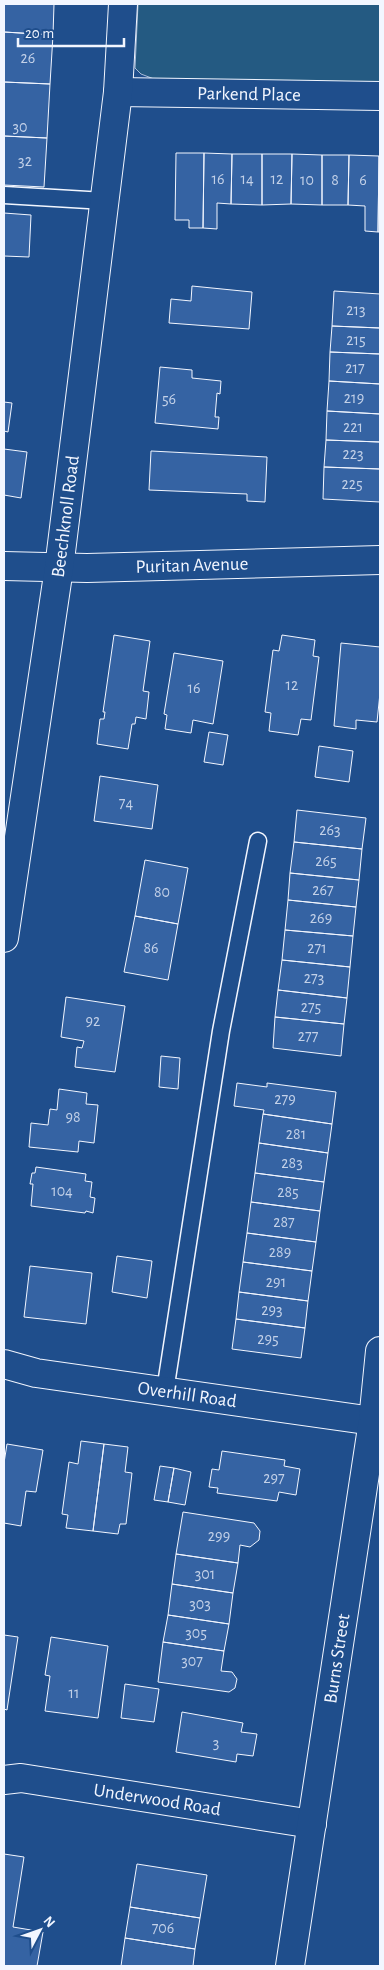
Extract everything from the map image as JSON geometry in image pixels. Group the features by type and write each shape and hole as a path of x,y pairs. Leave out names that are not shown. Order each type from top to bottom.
{"street":[{"name":"Beechknoll Road","path":"4,938 59,568 118,92 123,4"},
{"name":"Parkend Place","path":"118,92 380,96"},
{"name":"Puritan Avenue","path":"4,566 59,568 380,560"},
{"name":"Burns Street","path":"290,1966 372,1421 380,1351"},
{"name":"Overhill Road","path":"4,1364 36,1373 372,1421"},
{"name":"Underwood Road","path":"4,1780 21,1778 312,1824"}],"lane":[{"path":"4,194 105,201"},
{"path":"165,1391 222,1031 258,841"}],"shaded area":[{"path":"138,4 380,4 380,92 154,79 141,74 135,68"}],"building":[{"path":"4,4 54,4 53,35 4,32"},
{"path":"4,32 53,35 50,84 4,82"},
{"path":"4,82 50,84 47,138 4,136"},
{"path":"4,136 47,138 44,187 4,185"},
{"path":"176,153 204,153 203,228 189,228 189,220 175,220"},
{"path":"204,153 232,154 231,204 217,203 217,229 203,228"},
{"path":"232,154 262,154 262,205 231,204"},
{"path":"262,154 292,154 291,204 262,205"},
{"path":"292,154 322,155 322,205 291,204"},
{"path":"322,155 349,155 348,205 322,205"},
{"path":"349,155 379,156 378,232 365,231 365,206 348,205"},
{"path":"379,156 380,232 378,232"},
{"path":"4,213 31,215 29,257 4,256"},
{"path":"192,286 252,292 249,329 169,323 171,299 191,301"},
{"path":"334,291 380,294 380,328 332,326"},
{"path":"332,326 380,328 380,354 330,352"},
{"path":"330,352 380,354 380,384 329,381"},
{"path":"160,367 192,370 192,378 221,381 220,394 217,393 215,417 219,417 218,429 155,423"},
{"path":"329,381 380,384 380,414 327,411"},
{"path":"4,402 12,403 8,432 4,431"},
{"path":"327,411 380,414 380,442 326,440"},
{"path":"326,440 380,442 380,469 324,467"},
{"path":"4,449 27,452 21,498 4,495"},
{"path":"151,451 267,457 265,502 247,501 247,494 149,490"},
{"path":"324,467 380,469 380,502 323,499"},
{"path":"114,635 150,641 143,691 149,692 146,719 136,717 135,724 132,724 128,749 97,744 100,719 104,719 105,712 103,712"},
{"path":"282,635 315,640 313,656 319,657 311,720 301,719 298,735 269,731 271,713 265,712 273,650 279,651"},
{"path":"341,643 380,647 380,693 377,722 356,720 356,729 334,726"},
{"path":"174,653 223,661 213,724 193,720 191,733 165,729 167,715 164,714"},
{"path":"209,732 228,735 223,765 204,762"},
{"path":"319,746 353,751 349,782 315,777"},
{"path":"100,776 158,785 152,829 94,821"},
{"path":"297,810 366,818 362,849 294,842"},
{"path":"294,842 362,849 359,880 290,873"},
{"path":"145,860 188,868 178,924 135,916"},
{"path":"290,873 359,880 356,907 288,900"},
{"path":"288,900 356,907 353,936 285,930"},
{"path":"135,916 178,924 168,980 124,972"},
{"path":"285,930 353,936 350,967 282,960"},
{"path":"282,960 350,967 347,998 278,990"},
{"path":"278,990 347,998 344,1024 275,1017"},
{"path":"66,997 125,1006 115,1072 75,1067 77,1047 82,1048 84,1041 61,1037"},
{"path":"275,1017 344,1024 341,1056 273,1048"},
{"path":"161,1056 180,1058 178,1089 159,1087"},
{"path":"237,1083 267,1087 267,1083 336,1092 332,1124 263,1114 264,1110 234,1106"},
{"path":"59,1089 87,1093 86,1104 98,1105 94,1143 79,1141 78,1152 29,1147 31,1123 48,1125 50,1109 57,1110"},
{"path":"263,1114 332,1124 328,1153 259,1143"},
{"path":"259,1143 328,1153 324,1182 255,1173"},
{"path":"36,1167 86,1174 85,1181 92,1182 90,1197 95,1198 93,1213 31,1206 33,1184 30,1184 32,1173 35,1173"},
{"path":"255,1173 324,1182 320,1211 251,1202"},
{"path":"251,1202 320,1211 316,1242 247,1233"},
{"path":"247,1233 316,1242 312,1271 243,1262"},
{"path":"117,1256 152,1261 147,1298 112,1292"},
{"path":"243,1262 312,1271 308,1301 239,1292"},
{"path":"30,1266 92,1273 86,1324 24,1317"},
{"path":"239,1292 308,1301 305,1328 236,1319"},
{"path":"236,1319 305,1328 301,1358 232,1349"},
{"path":"81,1441 104,1444 93,1531 66,1528 68,1515 62,1514 69,1462 78,1464"},
{"path":"7,1444 43,1450 36,1492 26,1491 21,1526 4,1523 4,1463"},
{"path":"104,1444 128,1447 125,1472 132,1473 126,1524 120,1524 118,1534 93,1531"},
{"path":"222,1451 285,1460 284,1466 300,1469 296,1495 279,1492 277,1501 217,1493 218,1488 209,1487 212,1469 219,1470"},
{"path":"160,1466 174,1468 168,1502 154,1500"},
{"path":"174,1468 191,1472 185,1505 168,1502"},
{"path":"183,1512 254,1523 260,1531 259,1540 250,1547 240,1545 238,1563 176,1554"},
{"path":"176,1554 238,1563 233,1593 172,1584"},
{"path":"172,1584 233,1593 229,1624 168,1615"},
{"path":"168,1615 229,1624 224,1651 163,1642"},
{"path":"4,1635 18,1637 7,1710 4,1709"},
{"path":"51,1637 108,1646 98,1718 45,1711 50,1676 45,1675"},
{"path":"163,1642 224,1651 221,1671 232,1672 237,1679 235,1688 229,1692 158,1682"},
{"path":"125,1684 159,1689 154,1722 121,1718"},
{"path":"182,1712 243,1723 241,1732 257,1734 253,1756 237,1754 236,1762 176,1752"},
{"path":"4,1854 24,1857 13,1927 43,1932 37,1966 4,1966"},
{"path":"137,1864 207,1875 200,1918 130,1907"},
{"path":"130,1907 200,1918 195,1949 125,1938"},
{"path":"125,1938 195,1949 193,1966 121,1966"}]}
